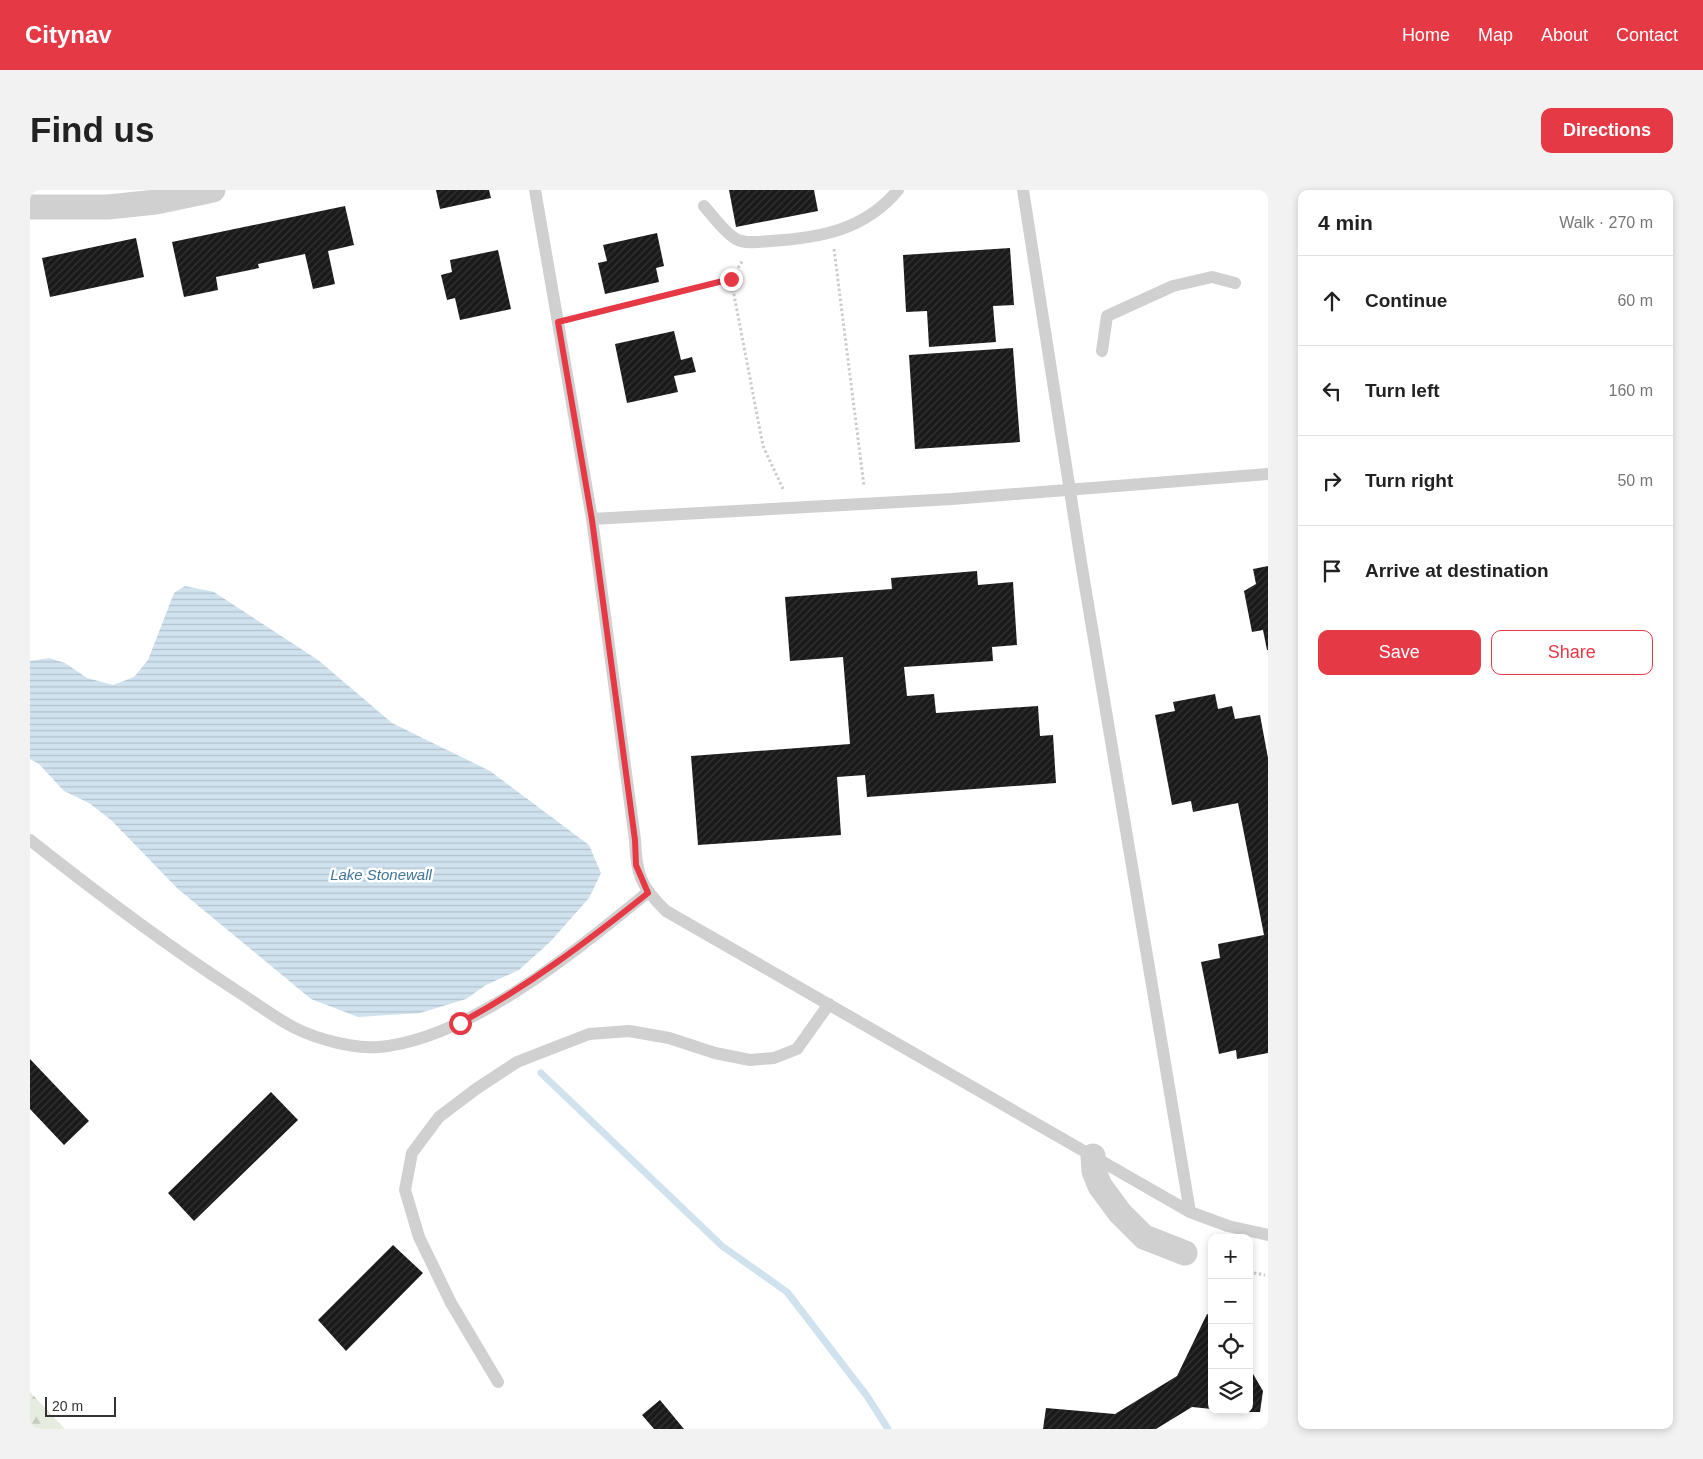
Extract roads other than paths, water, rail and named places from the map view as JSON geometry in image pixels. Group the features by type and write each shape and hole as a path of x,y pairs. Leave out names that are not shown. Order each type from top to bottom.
{"street":[{"path":"30,206 108,207 156,202 213,190"},
{"path":"1093,1156 1094,1171 1100,1186 1120,1213 1144,1236 1185,1253"}],"lane":[{"path":"535,190 592,520 635,840 636,865 648,893 666,911 1190,1212 1228,1226 1268,1235"},
{"path":"704,206 737,239 753,242 804,239 832,233 874,215 898,190"},
{"path":"1023,190 1069,489 1190,1212"},
{"path":"1102,350 1107,316 1173,286 1212,276 1235,283"},
{"path":"592,520 867,504 1268,474"},
{"path":"30,840 192,962 295,1028 330,1042 377,1047 411,1042 460,1023 495,1004 586,942 648,893"},
{"path":"498,1382 451,1303 419,1237 405,1190 412,1153 439,1117 476,1089 517,1062 590,1034 629,1031 669,1038 715,1053 750,1060 774,1058 797,1049 829,1004"}],"water":[{"name":"Lake Stonewall","path":"185,586 214,592 318,660 392,723 490,771 589,845 601,873 589,898 550,942 519,970 486,985 466,999 420,1013 358,1017 311,999 178,889 111,820 89,803 64,791 39,764 30,759 30,661 49,658 65,663 87,678 113,685 134,677 148,660 174,593"}],"waterway":[{"path":"541,1073 722,1246 787,1292 867,1396 888,1429"}]}
